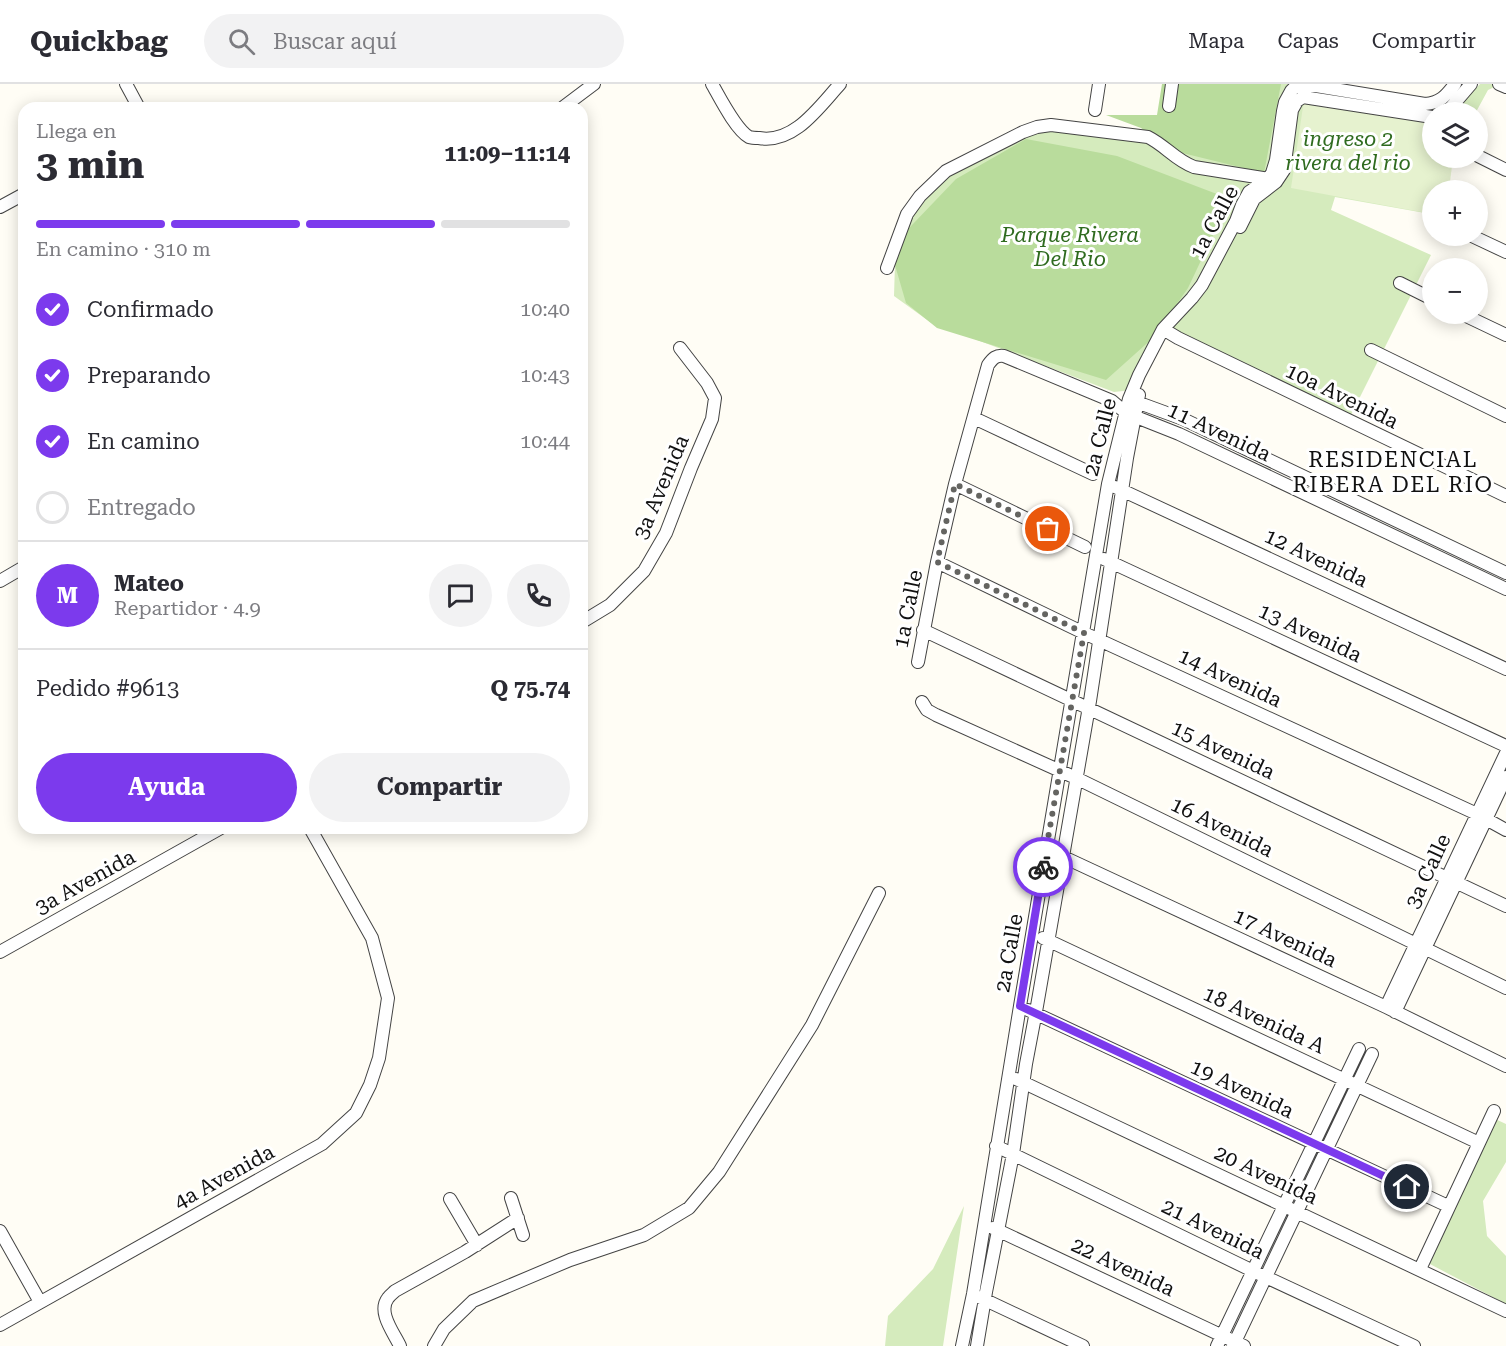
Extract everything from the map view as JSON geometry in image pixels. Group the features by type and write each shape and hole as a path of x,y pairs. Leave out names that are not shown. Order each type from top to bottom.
{"street":[{"path":"126,84 136,102"},
{"path":"570,102 594,84"},
{"path":"712,84 734,123 750,137 765,139 784,136 801,126 840,84"},
{"path":"1095,110 1098,84"},
{"path":"1169,106 1173,84"},
{"path":"1422,115 1299,92 1303,86 1316,86 1431,104 1442,100 1455,84"},
{"path":"1456,102 1471,84"},
{"path":"1499,84 1506,87"},
{"name":"1a Calle","path":"1135,395 1166,331 1191,311 1209,287 1254,199 1272,180 1285,102 1291,91 1299,92"},
{"path":"887,268 907,214 932,183 961,162 1037,127 1051,125 1148,137 1159,142 1183,163 1194,167 1272,180"},
{"path":"1488,161 1506,170"},
{"path":"0,207 18,197"},
{"path":"1488,244 1506,252"},
{"path":"1400,283 1422,294"},
{"path":"1483,324 1506,335"},
{"name":"10a Avenida","path":"1166,331 1506,496"},
{"name":"3a Avenida","path":"588,618 610,605 644,571 666,533 711,419 715,398 707,383 680,348"},
{"path":"1371,350 1506,416"},
{"name":"11 Avenida","path":"996,357 1004,356 1112,401 1130,414 1179,434 1506,589"},
{"name":"1a Calle","path":"918,662 955,484 988,365 996,357"},
{"name":"11 Avenida","path":"1112,401 1135,395 1506,573"},
{"name":"2a Calle","path":"962,1346 973,1294 1108,484 1135,395"},
{"name":"2a Calle","path":"977,1346 1089,708 1123,489 1130,414"},
{"path":"974,418 1093,474"},
{"path":"955,484 1085,547"},
{"name":"12 Avenida","path":"1108,484 1506,669"},
{"name":"13 Avenida","path":"1097,556 1506,746"},
{"name":"14 Avenida","path":"937,562 1506,830"},
{"path":"0,581 18,570"},
{"name":"15 Avenida","path":"923,630 1506,906"},
{"name":"16 Avenida","path":"922,702 927,710 936,715 1076,778 1506,988"},
{"name":"3a Calle","path":"1390,1009 1481,817 1506,753"},
{"name":"3a Calle","path":"1481,817 1506,777"},
{"name":"3a Avenida","path":"0,952 210,834"},
{"name":"4a Avenida","path":"0,1325 322,1144 356,1113 370,1085 379,1058 388,998 372,938 313,834"},
{"name":"17 Avenida","path":"1046,849 1390,1009 1506,1066"},
{"path":"434,1346 444,1329 473,1301 570,1260 644,1235 689,1208 719,1172 812,1025 879,893"},
{"name":"18 Avenida A","path":"1032,933 1479,1143"},
{"name":"19 Avenida","path":"1020,1006 1448,1206"},
{"path":"1220,1341 1359,1049"},
{"path":"1238,1344 1266,1276 1372,1054"},
{"name":"20 Avenida","path":"1009,1076 1506,1311"},
{"path":"1420,1269 1494,1111"},
{"name":"21 Avenida","path":"996,1146 1253,1271 1414,1346"},
{"path":"511,1198 523,1235"},
{"path":"450,1199 477,1245"},
{"path":"400,1346 386,1318 384,1306 388,1298 395,1291 477,1245 518,1218"},
{"name":"22 Avenida","path":"984,1224 1220,1341 1238,1344"},
{"path":"0,1231 40,1302"},
{"path":"973,1294 1083,1346"}],"green space":[{"path":"1162,84 1281,84 1264,173 1166,149 1141,128 1106,115 1157,115"},
{"name":"Parque Rivera Del Rio","path":"1182,84 1301,84 1422,107 1422,168 1432,168 1432,180 1422,180 1422,212 1335,197 1331,210 1431,255 1430,258 1422,258 1422,273 1348,421 1163,325 1132,390 1114,392 930,322 894,296 895,264 920,196 961,162 1012,138 1059,126 1132,135 1166,149"},
{"path":"1480,84 1501,84 1488,90 1481,102 1463,102"},
{"name":"ingreso 2 rivera del rio","path":"1305,93 1422,115 1422,168 1452,168 1450,180 1422,180 1422,212 1291,188"},
{"path":"1026,139 1117,156 1230,199 1188,288 1154,337 1106,380 937,328 906,303 890,248 956,179"},
{"path":"1493,1118 1506,1124 1506,1162 1483,1201 1487,1236 1506,1256 1506,1304 1428,1263"},
{"path":"964,1206 943,1346 885,1346 888,1316 933,1269"}],"way so far":[{"path":"1043,867 1084,633 937,562 955,484 1048,529"}],"district":[{"name":"RESIDENCIAL RIBERA DEL RIO","path":"1393,472"}],"route":[{"path":"1043,867 1020,1006 1407,1187"}]}
